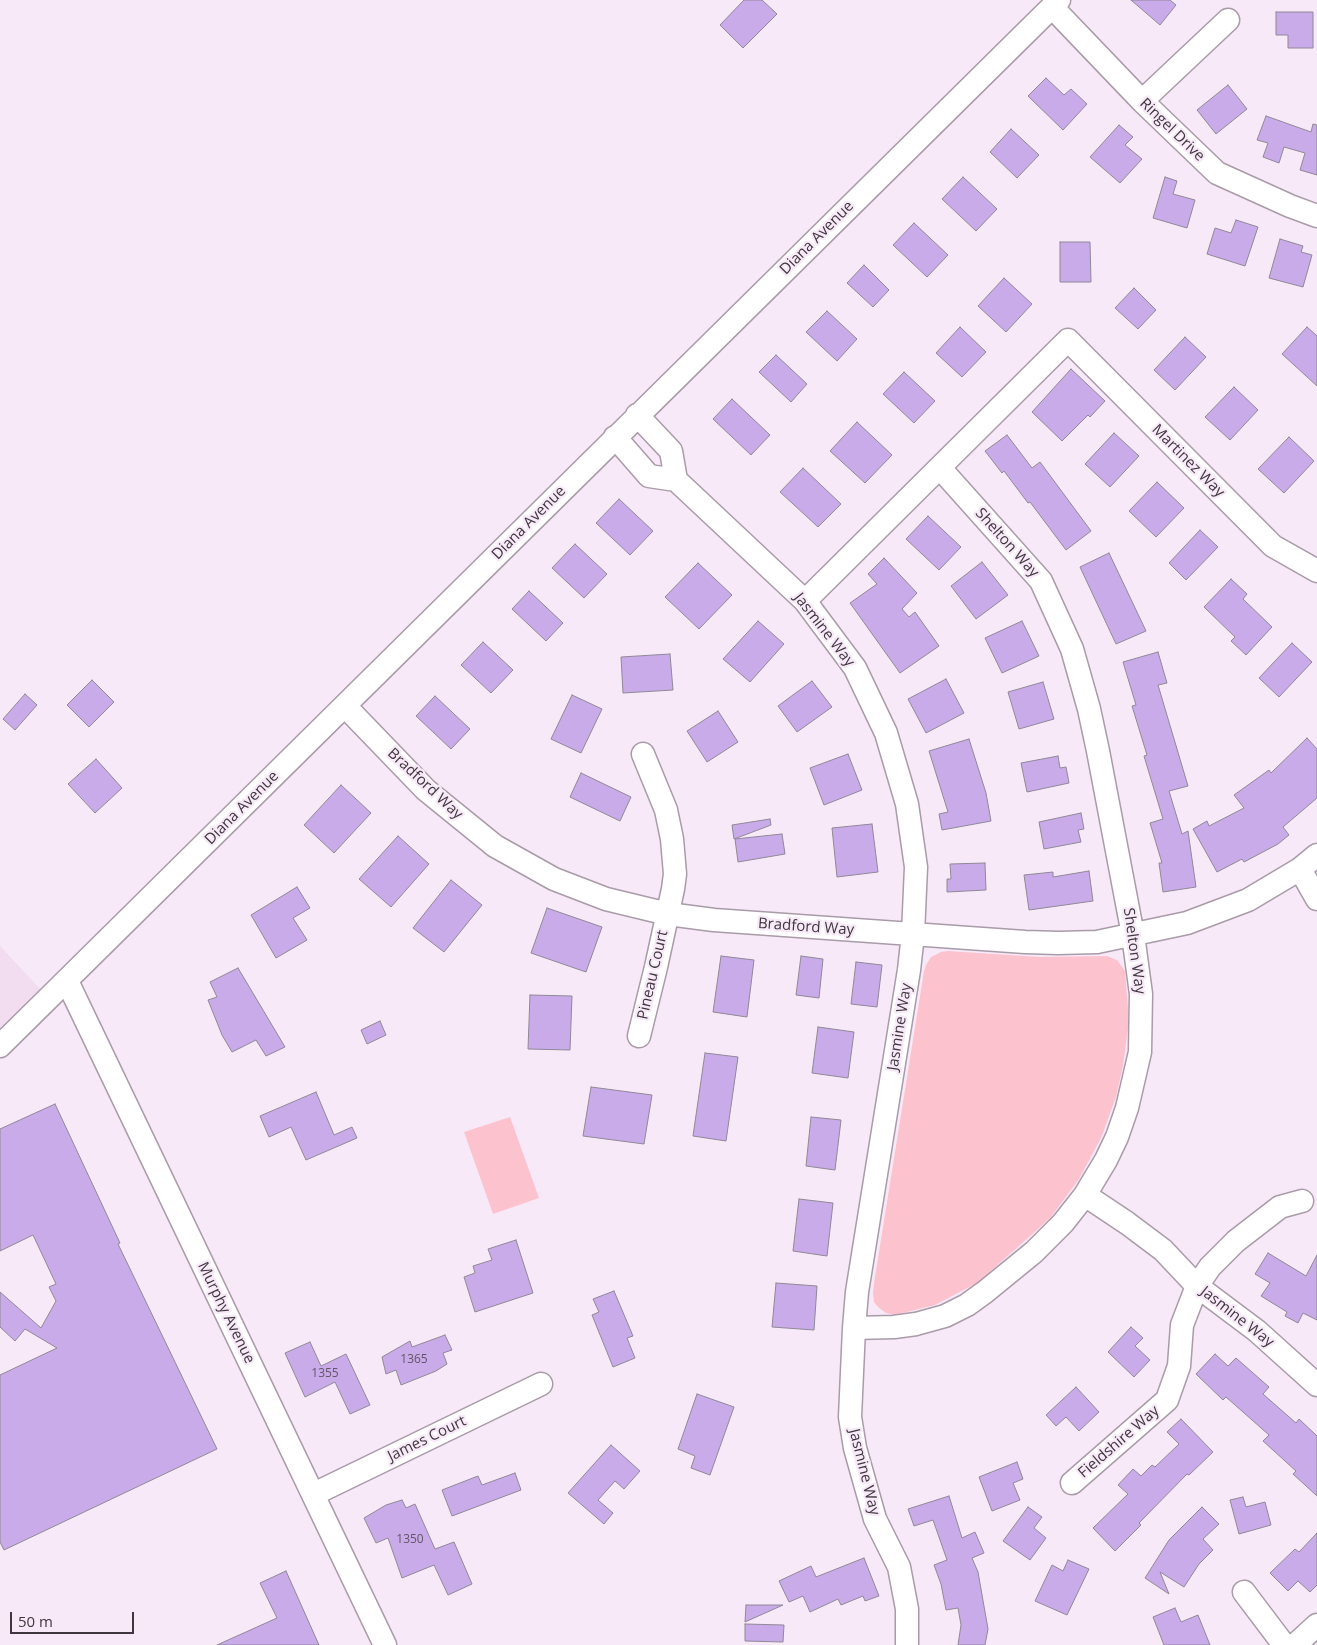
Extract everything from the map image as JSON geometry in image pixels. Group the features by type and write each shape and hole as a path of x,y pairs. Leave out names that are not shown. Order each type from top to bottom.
{"street":[{"name":"Ringel Drive","path":"1055,4 1142,101 1217,173 1317,216"},
{"name":"Diana Avenue","path":"0,1046 1055,4"},
{"path":"1142,101 1228,20"},
{"name":"Martinez Way","path":"940,468 1068,340 1273,546 1317,571"},
{"path":"615,437 649,476 676,480 672,451 637,415"},
{"path":"805,601 940,468"},
{"name":"Shelton Way","path":"854,1328 885,1328 916,1324 945,1316 966,1305 1034,1252 1063,1224 1085,1195 1117,1137 1128,1108 1140,1052 1141,994 1132,935 1089,709 1072,649 1041,581 940,468"},
{"name":"Jasmine Way","path":"676,480 805,601 855,668 886,733 907,804 916,867 913,934 908,980 857,1292 850,1417 855,1448 875,1519 899,1567 908,1609 907,1645"},
{"name":"Bradford Way","path":"345,706 426,790 495,846 554,879 606,899 668,914 714,920 913,934 1058,943 1096,942 1186,923 1248,900 1309,862"},
{"name":"Pineau Court","path":"639,1036 668,914 675,874 672,839 666,810 643,754"},
{"path":"1309,862 1317,899"},
{"name":"Murphy Avenue","path":"67,981 314,1494 384,1645"},
{"name":"Jasmine Way","path":"1085,1195 1163,1250 1197,1286 1257,1331 1316,1383"},
{"name":"Fieldshire Way","path":"1072,1483 1168,1400 1179,1366 1182,1325 1197,1286 1210,1267 1236,1241 1280,1207 1302,1201"},
{"name":"James Court","path":"314,1494 541,1384"},
{"path":"1244,1592 1284,1645"},
{"path":"1295,1645 1317,1625"}],"shaded area":[{"path":"0,946 43,992 0,1033"},
{"path":"948,951 1040,957 1107,956 1117,960 1125,971 1128,1008 1128,1028 1123,1066 1116,1097 1101,1138 1079,1179 1051,1217 977,1283 935,1305 895,1315 886,1313 874,1302 874,1283 924,971 931,957"},
{"path":"510,1117 539,1198 493,1214 464,1132"}],"building":[{"path":"744,0 762,0 777,14 743,48 720,25"},
{"path":"1131,0 1170,0 1176,5 1160,25"},
{"path":"1276,12 1313,12 1313,48 1288,48 1288,35 1276,35"},
{"path":"1046,78 1064,95 1071,89 1087,104 1063,130 1028,96"},
{"path":"1228,85 1247,109 1216,134 1197,110"},
{"path":"1266,116 1311,132 1313,124 1317,125 1317,175 1300,170 1305,153 1284,147 1279,163 1263,157 1268,143 1257,140"},
{"path":"1119,125 1133,137 1125,145 1142,159 1120,183 1090,157"},
{"path":"1011,129 1039,155 1017,178 990,152"},
{"path":"963,177 997,209 976,231 942,199"},
{"path":"1165,177 1177,181 1173,194 1195,200 1187,228 1153,218"},
{"path":"1236,220 1258,227 1245,266 1207,254 1215,228 1231,233"},
{"path":"914,223 948,255 927,277 893,245"},
{"path":"1280,239 1303,246 1301,252 1312,255 1303,287 1269,278"},
{"path":"1060,242 1090,242 1091,282 1060,282"},
{"path":"864,265 889,290 873,307 847,283"},
{"path":"1004,278 1032,304 1006,332 978,306"},
{"path":"1134,288 1156,310 1138,329 1115,308"},
{"path":"827,311 857,339 837,361 806,332"},
{"path":"960,327 986,352 962,377 936,353"},
{"path":"1307,327 1317,336 1317,386 1282,354"},
{"path":"1185,337 1206,357 1175,390 1154,370"},
{"path":"776,355 807,384 791,402 759,372"},
{"path":"1071,369 1105,401 1062,441 1032,412"},
{"path":"904,372 935,401 914,423 883,394"},
{"path":"1234,387 1258,410 1230,440 1205,417"},
{"path":"732,399 770,435 751,455 713,419"},
{"path":"857,422 892,455 865,483 830,451"},
{"path":"1114,433 1139,456 1110,487 1085,464"},
{"path":"1007,435 1032,468 1040,462 1091,531 1066,550 1030,502 1028,503 1004,471 1002,473 985,451"},
{"path":"1289,437 1314,461 1284,493 1258,469"},
{"path":"803,468 841,504 818,527 780,492"},
{"path":"1157,482 1184,508 1156,537 1129,511"},
{"path":"619,499 653,531 630,555 596,523"},
{"path":"928,516 961,547 939,570 906,539"},
{"path":"1200,530 1218,547 1186,580 1169,563"},
{"path":"575,544 607,574 584,598 552,568"},
{"path":"1109,553 1146,631 1116,644 1080,567"},
{"path":"884,558 917,593 902,609 909,617 915,612 939,646 900,673 850,603 877,584 868,574"},
{"path":"982,562 1008,595 976,619 951,586"},
{"path":"698,563 732,595 699,629 665,597"},
{"path":"1231,579 1247,594 1243,599 1272,627 1246,655 1231,641 1235,637 1204,607"},
{"path":"529,591 563,623 546,641 512,609"},
{"path":"758,621 784,644 750,682 723,659"},
{"path":"1022,621 1039,656 1002,673 985,638"},
{"path":"483,642 513,670 491,693 461,665"},
{"path":"1292,643 1312,662 1279,697 1259,678"},
{"path":"1158,652 1167,683 1158,685 1188,786 1169,791 1182,834 1188,831 1196,887 1163,892 1159,863 1162,863 1150,823 1163,819 1144,756 1147,755 1132,706 1136,705 1123,662"},
{"path":"670,654 673,690 623,693 621,657"},
{"path":"946,679 964,713 926,733 908,699"},
{"path":"92,680 114,702 89,727 67,705"},
{"path":"812,681 832,707 797,732 778,706"},
{"path":"1043,682 1054,719 1019,729 1008,692"},
{"path":"25,694 37,705 15,730 3,719"},
{"path":"572,695 602,709 581,753 551,739"},
{"path":"435,696 470,729 451,749 416,716"},
{"path":"718,711 738,742 707,762 687,731"},
{"path":"1307,738 1317,749 1317,798 1283,827 1289,835 1278,844 1244,862 1242,859 1217,872 1193,829 1207,821 1209,826 1244,808 1234,795 1269,770 1271,773"},
{"path":"969,739 986,793 991,821 942,830 939,814 948,812 929,751"},
{"path":"848,754 862,790 824,805 810,768"},
{"path":"1058,756 1060,768 1066,767 1069,783 1027,792 1021,763"},
{"path":"96,759 122,788 95,813 68,784"},
{"path":"581,773 631,797 620,821 570,797"},
{"path":"341,785 371,813 334,853 304,825"},
{"path":"1081,813 1084,829 1078,830 1081,842 1044,849 1039,822"},
{"path":"770,819 771,825 734,839 732,825"},
{"path":"872,824 878,872 837,877 832,828"},
{"path":"782,834 785,854 738,862 735,839"},
{"path":"398,836 429,864 391,907 359,879"},
{"path":"985,863 986,890 947,892 947,879 951,879 950,864"},
{"path":"1089,871 1093,901 1029,910 1024,875 1053,872 1053,877"},
{"path":"451,880 482,905 444,952 413,928"},
{"path":"297,887 310,908 293,918 307,940 276,958 251,915"},
{"path":"547,908 602,927 586,972 531,953"},
{"path":"721,956 754,960 747,1017 713,1012"},
{"path":"801,956 823,959 819,998 796,995"},
{"path":"856,962 882,965 877,1007 851,1004"},
{"path":"238,968 285,1047 266,1056 256,1040 232,1052 222,1035 208,1000 217,997 210,982"},
{"path":"530,995 572,996 570,1050 528,1049"},
{"path":"380,1021 386,1035 367,1044 361,1030"},
{"path":"818,1027 854,1032 848,1078 812,1073"},
{"path":"705,1053 738,1057 726,1141 693,1136"},
{"path":"591,1087 652,1095 644,1144 583,1136"},
{"path":"316,1092 334,1135 352,1127 357,1138 306,1160 291,1127 269,1137 260,1116"},
{"path":"55,1104 120,1243 118,1244 217,1449 4,1550 0,1542 0,1375 57,1348 25,1329 15,1341 0,1327 0,1292 41,1328 56,1301 49,1287 56,1284 33,1235 0,1251 0,1129"},
{"path":"811,1117 841,1120 835,1170 806,1166"},
{"path":"799,1199 833,1203 827,1256 793,1251"},
{"path":"516,1240 533,1293 475,1312 464,1277 475,1273 473,1266 492,1260 488,1249"},
{"path":"1268,1253 1306,1276 1317,1255 1317,1320 1303,1313 1298,1323 1285,1316 1287,1312 1261,1296 1270,1283 1255,1274"},
{"path":"776,1283 817,1286 814,1330 772,1327"},
{"path":"614,1291 633,1336 627,1338 635,1358 613,1367 592,1315 599,1312 593,1299"},
{"path":"1131,1327 1143,1338 1135,1346 1150,1360 1134,1377 1108,1352"},
{"path":"445,1335 452,1350 443,1353 447,1364 436,1371 401,1385 396,1370 386,1374 382,1357 410,1341 412,1347"},
{"path":"310,1342 321,1366 346,1354 370,1405 350,1414 335,1382 305,1397 285,1353"},
{"path":"1215,1354 1228,1366 1236,1358 1269,1387 1263,1394 1296,1423 1299,1419 1317,1436 1317,1496 1293,1474 1296,1471 1263,1441 1269,1435 1226,1397 1223,1400 1196,1374"},
{"path":"1076,1387 1099,1412 1079,1431 1066,1417 1056,1426 1046,1415"},
{"path":"697,1394 734,1407 710,1475 691,1468 695,1456 678,1449"},
{"path":"1181,1419 1213,1452 1189,1475 1187,1474 1139,1523 1141,1525 1115,1551 1093,1528 1128,1494 1118,1485 1133,1469 1141,1476 1152,1465 1155,1467 1179,1444 1167,1432"},
{"path":"611,1445 640,1471 624,1489 615,1481 598,1500 613,1513 604,1524 568,1493"},
{"path":"1017,1462 1023,1479 1013,1483 1020,1500 992,1511 979,1477"},
{"path":"515,1473 521,1490 452,1516 442,1490 478,1476 482,1485"},
{"path":"949,1496 962,1538 975,1532 984,1553 972,1558 978,1572 988,1629 985,1645 958,1645 961,1625 958,1608 946,1610 941,1584 934,1565 947,1560 933,1520 914,1526 908,1509"},
{"path":"1243,1497 1246,1507 1265,1502 1271,1525 1239,1534 1230,1500"},
{"path":"402,1500 406,1508 415,1504 435,1549 454,1542 472,1584 448,1595 434,1565 402,1578 388,1538 376,1543 364,1518 386,1505"},
{"path":"1028,1507 1042,1517 1034,1528 1046,1538 1030,1560 1003,1541"},
{"path":"1202,1507 1219,1524 1203,1539 1213,1550 1199,1564 1184,1587 1160,1572 1169,1594 1145,1578 1169,1540"},
{"path":"1317,1533 1317,1585 1310,1592 1298,1581 1288,1591 1270,1573 1295,1549 1299,1552"},
{"path":"864,1558 879,1596 865,1601 863,1596 841,1605 838,1599 810,1612 803,1596 789,1602 779,1581 811,1566 816,1577"},
{"path":"1068,1560 1089,1569 1067,1615 1035,1601 1052,1565 1063,1571"},
{"path":"286,1571 319,1645 217,1645 277,1618 260,1583"},
{"path":"746,1605 783,1605 745,1622"},
{"path":"1175,1608 1181,1622 1198,1615 1210,1645 1164,1645 1153,1617"},
{"path":"745,1624 784,1625 783,1642 745,1641"}]}
